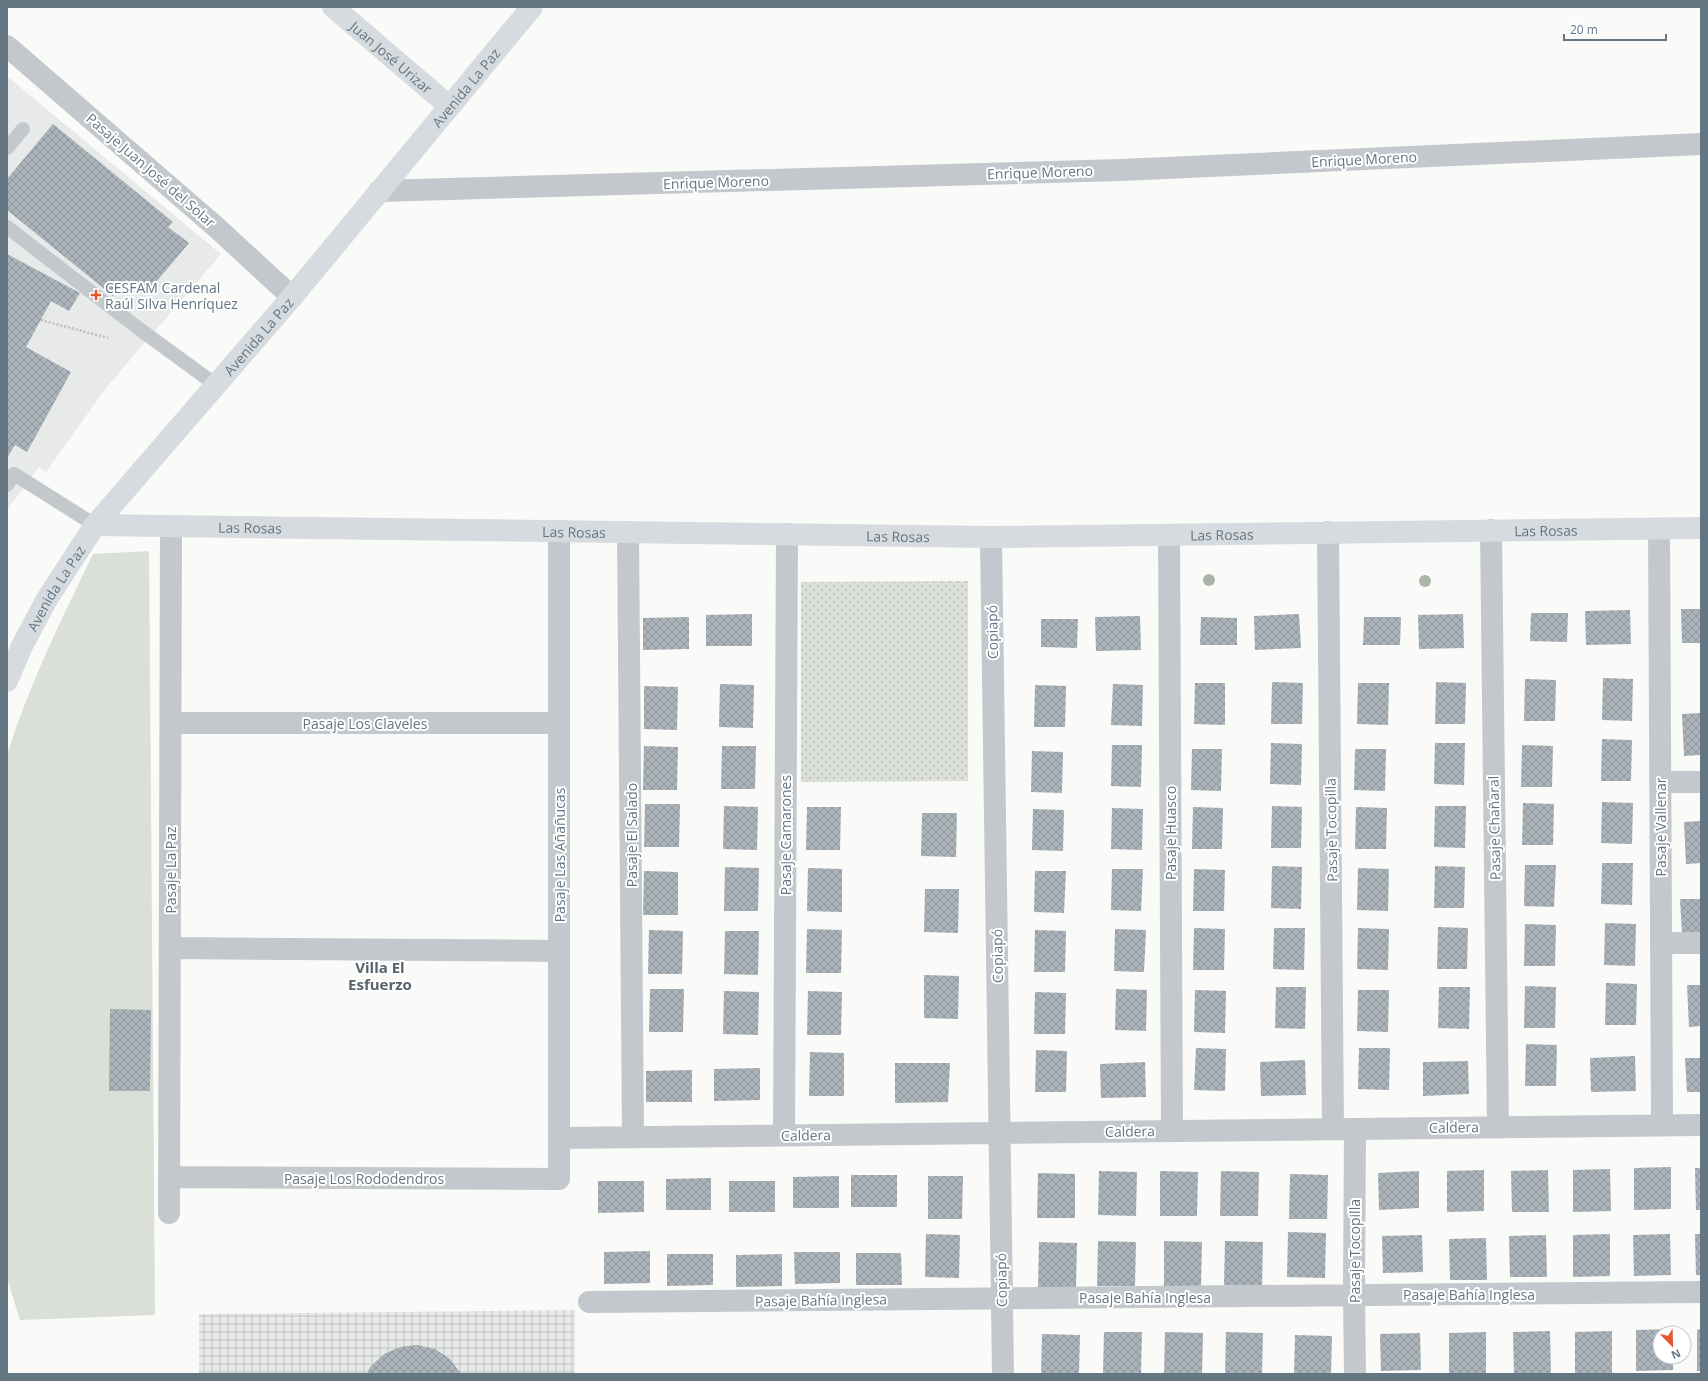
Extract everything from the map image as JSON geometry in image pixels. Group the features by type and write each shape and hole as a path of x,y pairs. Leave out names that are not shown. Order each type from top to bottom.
{"street":[{"name":"Juan José Urizar","path":"333,7 450,106"},
{"name":"Avenida La Paz","path":"7,681 22,646 47,599 95,525 292,297 532,7"},
{"name":"Pasaje Juan José del Solar","path":"7,46 216,227 292,297"},
{"name":"Enrique Moreno","path":"379,191 1122,170 1701,144"},
{"name":"Las Rosas","path":"95,525 991,537 1701,528"},
{"name":"Pasaje La Paz","path":"169,1213 171,526"},
{"name":"Pasaje Vallenar","path":"1659,528 1662,1125"},
{"name":"Pasaje Chañaral","path":"1491,530 1498,1127"},
{"name":"Pasaje Las Añañucas","path":"559,531 559,1179"},
{"name":"Pasaje El Salado","path":"628,532 633,1137"},
{"name":"Pasaje Tocopilla","path":"1328,532 1333,1129"},
{"name":"Pasaje Camarones","path":"784,1135 787,534"},
{"name":"Pasaje Huasco","path":"1169,535 1172,1131"},
{"name":"Copiapó","path":"991,537 1003,1374"},
{"name":"Pasaje Los Claveles","path":"171,723 559,723"},
{"path":"1660,782 1701,782"},
{"path":"1661,943 1701,943"},
{"path":"170,948 559,951"},
{"name":"Caldera","path":"559,1138 1701,1125"},
{"name":"Pasaje Tocopilla","path":"1355,1128 1355,1374"},
{"name":"Pasaje Los Rododendros","path":"169,1177 559,1179"},
{"name":"Pasaje Bahía Inglesa","path":"589,1302 1701,1292"}],"lane":[{"path":"7,148 23,129"},
{"path":"7,227 138,328 216,385"},
{"path":"7,485 14,474 95,525"}],"path":[{"path":"40,320 117,341 138,328"}],"shaded area":[{"name":"CESFAM Cardenal Raúl Silva Henríquez","path":"9,78 221,254 106,388 46,472 39,467 7,510 7,80"},
{"path":"149,551 155,1315 20,1320 7,1278 7,755 35,678 93,554"},
{"path":"968,581 968,781 801,782 801,582"},
{"path":"575,1310 575,1374 199,1374 199,1314"}],"building":[{"path":"53,124 173,222 168,227 189,243 145,295 127,280 113,296 7,210 7,179"},
{"path":"7,254 80,293 69,311 51,301 26,347 71,372 27,452 15,445 7,458"},
{"path":"1681,609 1701,609 1701,643 1682,643"},
{"path":"1630,610 1631,644 1586,645 1585,611"},
{"path":"1531,613 1568,613 1567,642 1530,641"},
{"path":"752,614 752,646 706,646 706,615"},
{"path":"1299,614 1301,648 1255,650 1254,616"},
{"path":"1463,614 1464,648 1419,649 1418,615"},
{"path":"1140,616 1141,650 1096,651 1095,617"},
{"path":"689,617 689,649 643,650 643,618"},
{"path":"1201,617 1237,618 1237,645 1200,645"},
{"path":"1364,617 1401,617 1400,645 1363,645"},
{"path":"1041,619 1078,619 1077,648 1041,647"},
{"path":"1603,678 1633,679 1632,721 1602,720"},
{"path":"1525,679 1556,680 1555,721 1524,721"},
{"path":"1272,682 1303,683 1302,724 1271,724"},
{"path":"1436,682 1466,683 1465,724 1435,724"},
{"path":"1195,683 1225,683 1225,725 1194,724"},
{"path":"1358,683 1389,683 1388,725 1357,724"},
{"path":"720,684 754,685 753,728 719,727"},
{"path":"1113,684 1143,685 1142,726 1111,725"},
{"path":"1035,685 1066,686 1065,727 1034,727"},
{"path":"644,686 678,687 677,730 644,729"},
{"path":"1701,713 1701,755 1684,756 1682,714"},
{"path":"1602,739 1632,740 1631,781 1601,781"},
{"path":"1271,743 1302,744 1301,785 1270,784"},
{"path":"1435,743 1465,743 1464,785 1434,784"},
{"path":"1112,745 1142,745 1141,787 1111,786"},
{"path":"1522,745 1553,746 1552,787 1521,787"},
{"path":"644,746 678,747 677,790 643,790"},
{"path":"722,746 756,746 755,789 721,789"},
{"path":"1192,749 1222,749 1221,791 1191,790"},
{"path":"1355,749 1386,749 1385,791 1354,790"},
{"path":"1032,751 1063,752 1062,793 1031,792"},
{"path":"1602,802 1633,803 1632,844 1601,843"},
{"path":"1523,803 1554,804 1553,845 1522,845"},
{"path":"645,804 680,804 679,847 644,847"},
{"path":"724,806 758,807 757,850 723,849"},
{"path":"1272,806 1302,807 1301,848 1271,848"},
{"path":"1435,806 1466,806 1465,848 1434,847"},
{"path":"807,807 841,807 840,850 806,850"},
{"path":"1193,807 1223,808 1222,849 1192,849"},
{"path":"1356,807 1387,808 1386,849 1355,849"},
{"path":"1112,808 1143,809 1142,850 1111,849"},
{"path":"1033,809 1064,810 1063,851 1032,850"},
{"path":"922,813 957,813 956,857 921,856"},
{"path":"1701,821 1701,863 1686,864 1684,822"},
{"path":"1602,863 1633,863 1632,905 1601,904"},
{"path":"1525,865 1556,865 1554,907 1524,906"},
{"path":"1272,866 1302,867 1301,909 1271,908"},
{"path":"1435,866 1465,867 1464,908 1434,908"},
{"path":"725,867 759,868 758,911 724,911"},
{"path":"808,868 842,869 842,912 807,911"},
{"path":"1358,868 1389,869 1388,911 1357,910"},
{"path":"1112,869 1143,869 1141,911 1111,910"},
{"path":"1194,869 1225,870 1224,911 1193,911"},
{"path":"644,871 678,872 678,915 643,915"},
{"path":"1035,871 1066,871 1064,913 1034,912"},
{"path":"925,889 959,889 958,933 924,932"},
{"path":"1680,899 1701,899 1701,933 1682,934"},
{"path":"1605,923 1636,924 1635,966 1604,965"},
{"path":"1525,924 1556,925 1555,966 1524,966"},
{"path":"1438,927 1468,928 1467,969 1437,969"},
{"path":"1194,928 1225,929 1224,970 1193,970"},
{"path":"1274,928 1305,928 1304,970 1273,969"},
{"path":"1358,928 1389,929 1388,970 1357,969"},
{"path":"807,929 842,930 841,973 806,973"},
{"path":"1115,929 1146,930 1144,972 1114,971"},
{"path":"649,930 683,931 682,974 648,974"},
{"path":"1035,930 1066,931 1065,972 1034,972"},
{"path":"725,931 759,931 758,975 724,974"},
{"path":"924,975 959,976 958,1019 924,1018"},
{"path":"1606,983 1637,984 1636,1025 1605,1025"},
{"path":"1687,985 1701,985 1701,1026 1689,1027"},
{"path":"1525,986 1556,987 1555,1028 1524,1028"},
{"path":"1276,987 1306,987 1305,1029 1275,1028"},
{"path":"1439,987 1470,987 1469,1029 1438,1028"},
{"path":"650,989 684,989 683,1032 649,1032"},
{"path":"1116,989 1147,990 1146,1031 1115,1030"},
{"path":"1195,990 1226,991 1225,1033 1194,1032"},
{"path":"1358,990 1389,990 1388,1032 1357,1031"},
{"path":"724,991 759,992 758,1035 723,1034"},
{"path":"808,991 842,992 841,1035 807,1035"},
{"path":"1035,992 1066,993 1065,1034 1034,1034"},
{"path":"110,1009 151,1010 150,1091 109,1091"},
{"path":"1526,1044 1557,1045 1556,1086 1525,1086"},
{"path":"1196,1048 1226,1049 1225,1091 1194,1090"},
{"path":"1359,1048 1390,1048 1389,1090 1358,1089"},
{"path":"1036,1050 1067,1051 1066,1092 1035,1092"},
{"path":"810,1052 844,1053 844,1096 809,1096"},
{"path":"1635,1056 1636,1091 1591,1092 1590,1058"},
{"path":"1685,1058 1701,1058 1701,1092 1687,1092"},
{"path":"1305,1060 1306,1095 1261,1096 1260,1062"},
{"path":"1468,1061 1469,1094 1423,1096 1423,1062"},
{"path":"1145,1062 1146,1097 1101,1098 1100,1064"},
{"path":"895,1063 950,1063 948,1102 895,1103"},
{"path":"760,1068 760,1100 714,1101 714,1069"},
{"path":"692,1070 692,1102 646,1102 646,1071"},
{"path":"1671,1167 1671,1209 1634,1210 1634,1168"},
{"path":"1695,1168 1701,1168 1701,1210 1696,1210"},
{"path":"1610,1169 1611,1211 1573,1212 1573,1170"},
{"path":"1484,1170 1484,1211 1447,1212 1447,1171"},
{"path":"1548,1170 1549,1212 1512,1212 1511,1171"},
{"path":"1099,1171 1137,1172 1136,1216 1098,1215"},
{"path":"1160,1171 1198,1172 1197,1216 1160,1216"},
{"path":"1221,1171 1259,1172 1258,1216 1220,1216"},
{"path":"1419,1171 1419,1208 1379,1210 1378,1173"},
{"path":"1038,1173 1075,1174 1075,1218 1037,1218"},
{"path":"1290,1174 1328,1175 1327,1219 1289,1219"},
{"path":"851,1175 897,1175 897,1207 851,1207"},
{"path":"839,1176 839,1208 793,1208 793,1177"},
{"path":"928,1176 963,1176 962,1219 928,1219"},
{"path":"711,1178 711,1210 666,1210 666,1179"},
{"path":"598,1181 644,1181 644,1212 598,1213"},
{"path":"729,1181 775,1181 775,1212 729,1212"},
{"path":"1288,1232 1326,1233 1325,1278 1287,1277"},
{"path":"926,1234 960,1235 959,1278 925,1277"},
{"path":"1610,1234 1610,1276 1573,1277 1573,1235"},
{"path":"1670,1234 1671,1275 1634,1276 1633,1235"},
{"path":"1695,1234 1701,1234 1701,1275 1696,1275"},
{"path":"1422,1235 1423,1272 1383,1273 1382,1236"},
{"path":"1546,1235 1547,1277 1510,1277 1509,1236"},
{"path":"1486,1238 1487,1280 1450,1280 1449,1239"},
{"path":"1098,1241 1136,1242 1135,1286 1097,1286"},
{"path":"1164,1241 1202,1242 1201,1286 1164,1286"},
{"path":"1225,1241 1263,1242 1262,1286 1224,1285"},
{"path":"1039,1242 1077,1243 1076,1288 1038,1287"},
{"path":"650,1251 650,1283 604,1284 604,1252"},
{"path":"794,1252 840,1252 840,1283 795,1284"},
{"path":"856,1253 901,1253 902,1285 856,1285"},
{"path":"667,1254 713,1254 713,1285 667,1286"},
{"path":"782,1254 782,1286 736,1287 736,1255"},
{"path":"1701,1329 1701,1371 1697,1371 1697,1330"},
{"path":"1636,1330 1652,1330 1652,1365 1673,1365 1673,1370 1636,1371"},
{"path":"1550,1331 1551,1373 1514,1374 1513,1332"},
{"path":"1612,1331 1612,1373 1575,1373 1575,1332"},
{"path":"1104,1332 1142,1332 1141,1374 1103,1374"},
{"path":"1165,1332 1203,1333 1202,1374 1164,1374"},
{"path":"1226,1332 1263,1333 1262,1374 1225,1374"},
{"path":"1486,1332 1486,1373 1449,1374 1449,1333"},
{"path":"1420,1333 1421,1370 1381,1371 1380,1334"},
{"path":"1042,1334 1080,1335 1079,1374 1041,1374"},
{"path":"1295,1335 1332,1336 1331,1374 1294,1374"},
{"path":"417,1345 435,1349 450,1359 461,1374 367,1374 370,1367 384,1354 400,1347"}],"place":[{"name":"CESFAM Cardenal Raúl Silva Henríquez","path":"96,295"}],"district":[{"name":"Villa El Esfuerzo","path":"380,976"}]}
